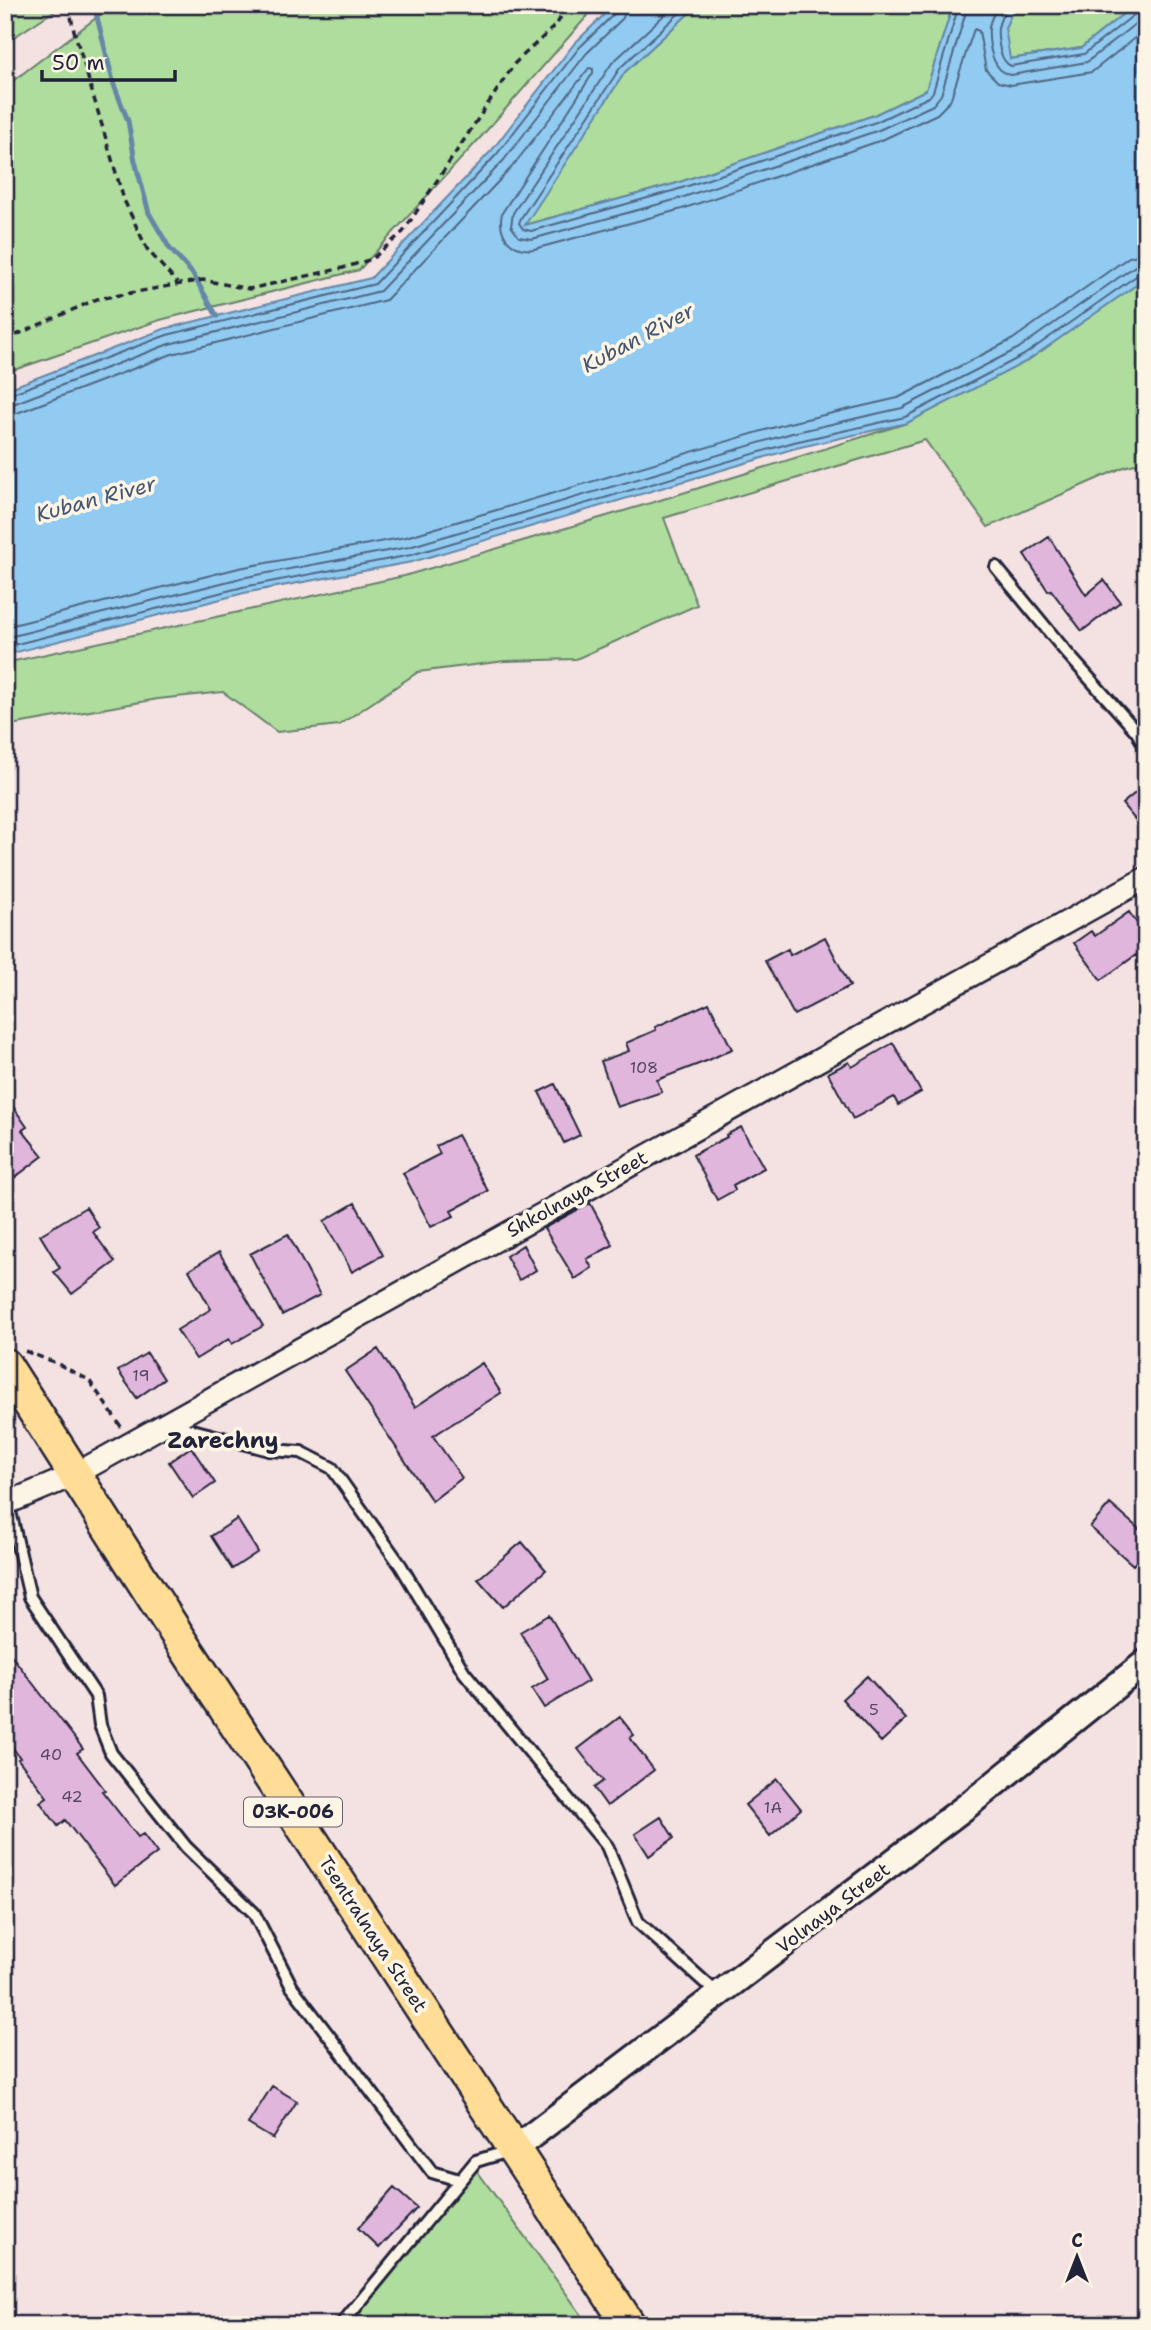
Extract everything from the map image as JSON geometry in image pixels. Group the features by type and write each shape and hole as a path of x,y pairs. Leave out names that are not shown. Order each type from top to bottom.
{"main road":[{"name":"Tsentralnaya Street","path":"15,1358 74,1475 629,2325"}],"street":[{"name":"Shkolnaya Street","path":"6,1504 74,1475 1146,878"},
{"name":"Volnaya Street","path":"514,2149 957,1813 1146,1662"}],"lane":[{"path":"996,567 1137,732 1146,748"},
{"path":"164,1423 270,1450 301,1452 332,1468 401,1566 464,1672 607,1846 638,1922 719,1995"},
{"path":"6,1504 30,1597 96,1696 100,1725 111,1753 186,1847 254,1913 292,1987 432,2172 459,2180"},
{"path":"341,2325 476,2161 514,2149"}],"path":[{"path":"69,5 73,27 124,200 147,249 177,284"},
{"path":"5,340 97,299 203,280 249,289 372,259 403,232 515,63 558,24 568,5"},
{"path":"15,1358 56,1363 89,1380 132,1441"}],"green space":[{"path":"5,5 63,5 5,43"},
{"path":"113,5 597,5 359,270 160,320 5,373 5,87"},
{"path":"698,5 953,5 926,90 874,115 674,184 524,225 625,72"},
{"path":"1015,5 1134,5 1081,48 1009,59 1005,28"},
{"path":"1146,278 1146,461 1124,467 988,527 925,440 664,518 697,605 576,659 505,661 418,672 339,725 277,732 223,692 158,699 5,726 5,663 404,576 907,423 1027,361"},
{"path":"475,2168 589,2325 350,2325"}],"water":[{"name":"Kuban River","path":"614,5 698,5 625,72 525,225 674,184 874,115 926,90 953,5 1015,5 1005,28 1010,59 1081,48 1134,5 1146,5 1146,278 1027,361 907,423 796,448 412,562 244,593 5,655 5,390 164,329 371,278 492,150 574,44"}],"building":[{"path":"1049,537 1086,595 1104,580 1120,602 1082,631 1051,590 1048,591 1024,554"},
{"path":"1146,784 1146,833 1122,804"},
{"path":"1129,912 1146,936 1146,969 1136,955 1101,980 1074,943 1091,931 1095,936"},
{"path":"825,937 850,986 794,1015 765,961 788,949 790,955"},
{"path":"709,1003 732,1049 657,1080 662,1092 617,1107 601,1061 629,1051 626,1043"},
{"path":"893,1043 921,1092 898,1105 894,1097 853,1119 828,1073 849,1062 852,1067"},
{"path":"555,1084 580,1135 564,1143 539,1092"},
{"path":"5,1095 27,1127 22,1130 43,1156 5,1185"},
{"path":"741,1127 764,1168 733,1185 735,1190 717,1200 693,1155"},
{"path":"457,1135 488,1191 451,1211 454,1216 431,1227 403,1173 440,1154 436,1146"},
{"path":"355,1203 383,1255 352,1272 324,1221"},
{"path":"590,1203 613,1245 587,1259 592,1268 575,1279 544,1228"},
{"path":"86,1207 99,1228 93,1232 115,1262 72,1294 54,1272 60,1268 40,1235"},
{"path":"288,1234 320,1295 282,1315 250,1254"},
{"path":"523,1245 536,1270 519,1280 506,1256"},
{"path":"219,1252 263,1326 232,1344 229,1339 196,1359 177,1330 211,1309 189,1270"},
{"path":"378,1349 415,1407 482,1363 501,1393 433,1436 462,1478 432,1501 345,1371"},
{"path":"147,1353 164,1379 137,1398 118,1371"},
{"path":"191,1447 215,1483 193,1498 169,1462"},
{"path":"1110,1504 1146,1535 1146,1550 1133,1565 1090,1527"},
{"path":"237,1519 258,1552 232,1569 211,1536"},
{"path":"522,1542 546,1570 503,1607 478,1579"},
{"path":"549,1615 588,1681 544,1708 532,1689 548,1679 520,1632"},
{"path":"5,1647 83,1749 77,1753 105,1790 102,1791 138,1837 143,1834 157,1853 115,1885 65,1820 58,1826 40,1802 47,1797 5,1737"},
{"path":"867,1676 906,1719 881,1742 842,1699"},
{"path":"620,1717 634,1735 630,1738 654,1770 607,1806 594,1788 603,1781 578,1749"},
{"path":"777,1779 801,1809 770,1836 745,1805"},
{"path":"661,1817 674,1838 649,1856 635,1834"},
{"path":"272,2086 297,2101 273,2139 248,2124"},
{"path":"394,2188 417,2208 379,2248 358,2228"}],"waterway":[{"path":"94,5 114,85 128,121 149,213 170,249 192,273 217,316"}],"district":[{"name":"Zarechny","path":"223,1440"}]}
